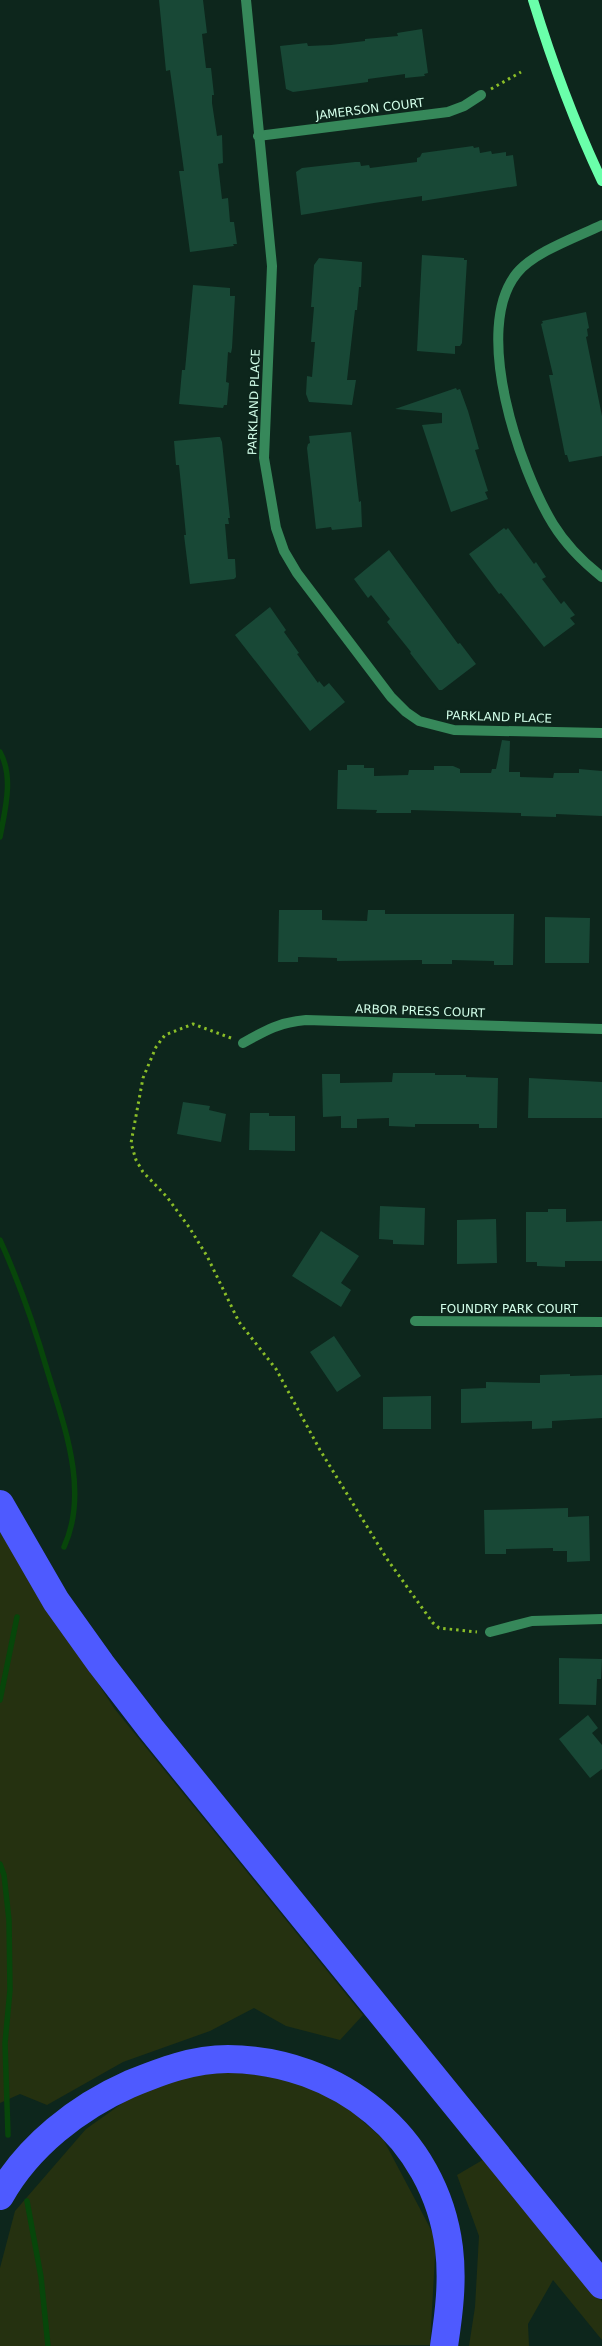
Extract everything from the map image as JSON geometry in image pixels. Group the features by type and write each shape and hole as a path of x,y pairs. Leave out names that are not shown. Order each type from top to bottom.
{"highway":[{"path":"0,1504 56,1601 145,1722 602,2285"},
{"path":"0,2196 34,2152 66,2122 111,2093 166,2069 190,2063 226,2059 262,2061 311,2073 350,2094 382,2118 403,2141 420,2164 432,2188 442,2215 449,2246 452,2276 450,2311 444,2346"}],"street":[{"name":"PARKLAND PLACE","path":"246,0 272,266 264,458 276,528 284,551 292,566 391,697 406,712 420,721 454,730 602,733"},
{"path":"533,0 550,57 584,144 602,181"},
{"name":"JAMERSON COURT","path":"258,136 448,112 464,106 481,95"},
{"path":"602,225 532,259 517,273 506,292 501,308 499,334 501,374 509,416 530,478 554,525 569,546 587,565 602,576"},
{"name":"ARBOR PRESS COURT","path":"244,1043 287,1021 306,1020 602,1029"},
{"name":"FOUNDRY PARK COURT","path":"415,1322 602,1322"},
{"path":"490,1632 532,1621 602,1619"}],"path":[{"path":"481,95 521,72"},
{"path":"244,1043 193,1024 165,1035 156,1047 143,1078 131,1142 136,1160 143,1172 167,1197 189,1227 207,1256 239,1322 276,1369 320,1450 387,1559 433,1623 439,1628 445,1629 490,1632"}],"green space":[{"path":"0,1532 114,1708 363,2015 340,2040 286,2026 254,2008 210,2031 123,2062 47,2105 20,2094 0,2103"},
{"path":"229,2070 324,2087 383,2139 436,2239 430,2345 0,2346 0,2268 15,2211 86,2129 158,2078"},
{"path":"486,2158 602,2301 602,2340 553,2280 528,2324 529,2346 469,2346 475,2307 479,2236 457,2175"}],"building":[{"path":"159,0 203,0 207,33 202,34 206,68 211,68 214,95 212,95 212,103 217,136 222,135 223,163 218,164 222,199 228,198 230,222 234,222 237,244 233,244 234,246 190,252 179,171 184,171 170,70 166,71"},
{"path":"422,29 428,73 424,74 425,76 405,78 405,74 368,79 368,82 293,92 286,89 280,46 307,43 308,46 331,45 365,41 365,39 398,36 397,33"},
{"path":"473,146 474,148 479,147 480,153 491,151 492,154 506,152 506,156 513,155 517,186 422,201 422,196 301,215 296,172 302,168 360,162 361,166 369,165 370,168 417,162 417,158 422,153"},
{"path":"422,255 464,258 464,260 467,260 462,343 460,346 455,346 455,354 417,351"},
{"path":"319,258 362,262 361,287 359,287 357,310 355,310 347,380 356,380 352,405 309,402 306,394 307,376 312,377 315,342 311,342 314,307 311,307 314,265"},
{"path":"193,285 230,288 230,296 235,296 232,348 231,353 228,352 226,382 229,383 227,405 224,405 223,408 179,404 182,370 185,370"},
{"path":"586,312 589,328 587,329 588,336 586,337 602,416 602,456 569,462 567,455 565,455 549,375 553,375 541,324 543,323 542,321"},
{"path":"456,388 457,390 460,389 479,449 475,450 488,491 485,492 488,499 451,512 422,425 442,423 442,413 395,409"},
{"path":"351,432 359,502 361,501 362,527 332,530 331,527 316,529 307,448 310,443 309,436"},
{"path":"220,437 230,518 228,518 229,524 225,524 228,559 235,559 236,577 234,579 190,584 179,465 176,465 174,441"},
{"path":"504,528 506,530 508,528 534,564 536,562 546,577 542,579 561,604 564,601 575,615 570,618 575,624 544,647 501,593 499,594 469,554"},
{"path":"389,550 458,644 460,643 476,664 442,690 439,690 410,653 387,622 390,619 371,595 368,598 354,579"},
{"path":"270,607 286,630 284,632 299,653 297,654 318,683 319,681 324,687 329,683 345,702 310,731 235,635"},
{"path":"502,740 510,741 509,772 520,772 520,777 553,778 554,773 579,773 579,769 602,771 602,816 556,814 556,817 521,816 521,813 411,810 411,813 376,813 377,810 337,809 338,770 347,770 347,765 364,765 364,768 374,768 374,776 408,775 409,770 434,770 434,766 453,766 460,769 460,773 491,773 492,769 496,769"},
{"path":"279,910 322,910 322,920 367,921 368,910 385,910 385,914 514,914 513,965 494,965 494,961 452,960 452,964 422,964 422,960 337,961 337,958 298,957 298,962 278,962"},
{"path":"545,917 590,918 589,963 545,963"},
{"path":"393,1073 435,1073 435,1075 498,1078 497,1128 479,1128 479,1124 415,1124 415,1127 389,1126 389,1118 357,1119 357,1128 341,1128 341,1116 323,1117 322,1074 340,1074 340,1083 392,1082"},
{"path":"529,1078 602,1082 602,1118 528,1118"},
{"path":"183,1102 210,1106 209,1110 226,1114 221,1142 177,1134"},
{"path":"250,1113 269,1113 269,1116 295,1116 295,1151 249,1150"},
{"path":"380,1206 425,1208 424,1245 393,1244 393,1240 379,1239"},
{"path":"548,1209 566,1209 566,1222 602,1221 602,1261 565,1261 565,1267 537,1266 537,1262 526,1262 526,1212 548,1212"},
{"path":"496,1219 497,1263 457,1264 457,1220"},
{"path":"321,1231 359,1256 341,1283 351,1290 341,1307 292,1276"},
{"path":"334,1336 361,1376 337,1392 310,1352"},
{"path":"570,1374 570,1376 602,1375 602,1418 552,1421 552,1428 532,1429 532,1421 461,1423 461,1389 486,1388 486,1382 540,1383 540,1375"},
{"path":"431,1396 431,1429 383,1429 383,1397"},
{"path":"568,1508 568,1517 589,1516 590,1561 567,1562 567,1551 553,1551 553,1548 506,1549 506,1554 485,1554 484,1510"},
{"path":"559,1658 602,1659 601,1679 597,1679 596,1705 559,1704"},
{"path":"588,1715 598,1728 592,1733 602,1745 602,1769 590,1778 559,1739"}],"waterway":[{"path":"0,752 7,772 6,805 0,837"},
{"path":"0,1240 32,1323 61,1416 72,1460 74,1504 71,1526 64,1547"},
{"path":"0,1700 17,1617"},
{"path":"0,1864 4,1875 9,1920 10,1990 5,2043 8,2135"},
{"path":"27,2201 41,2277 48,2346"}]}
